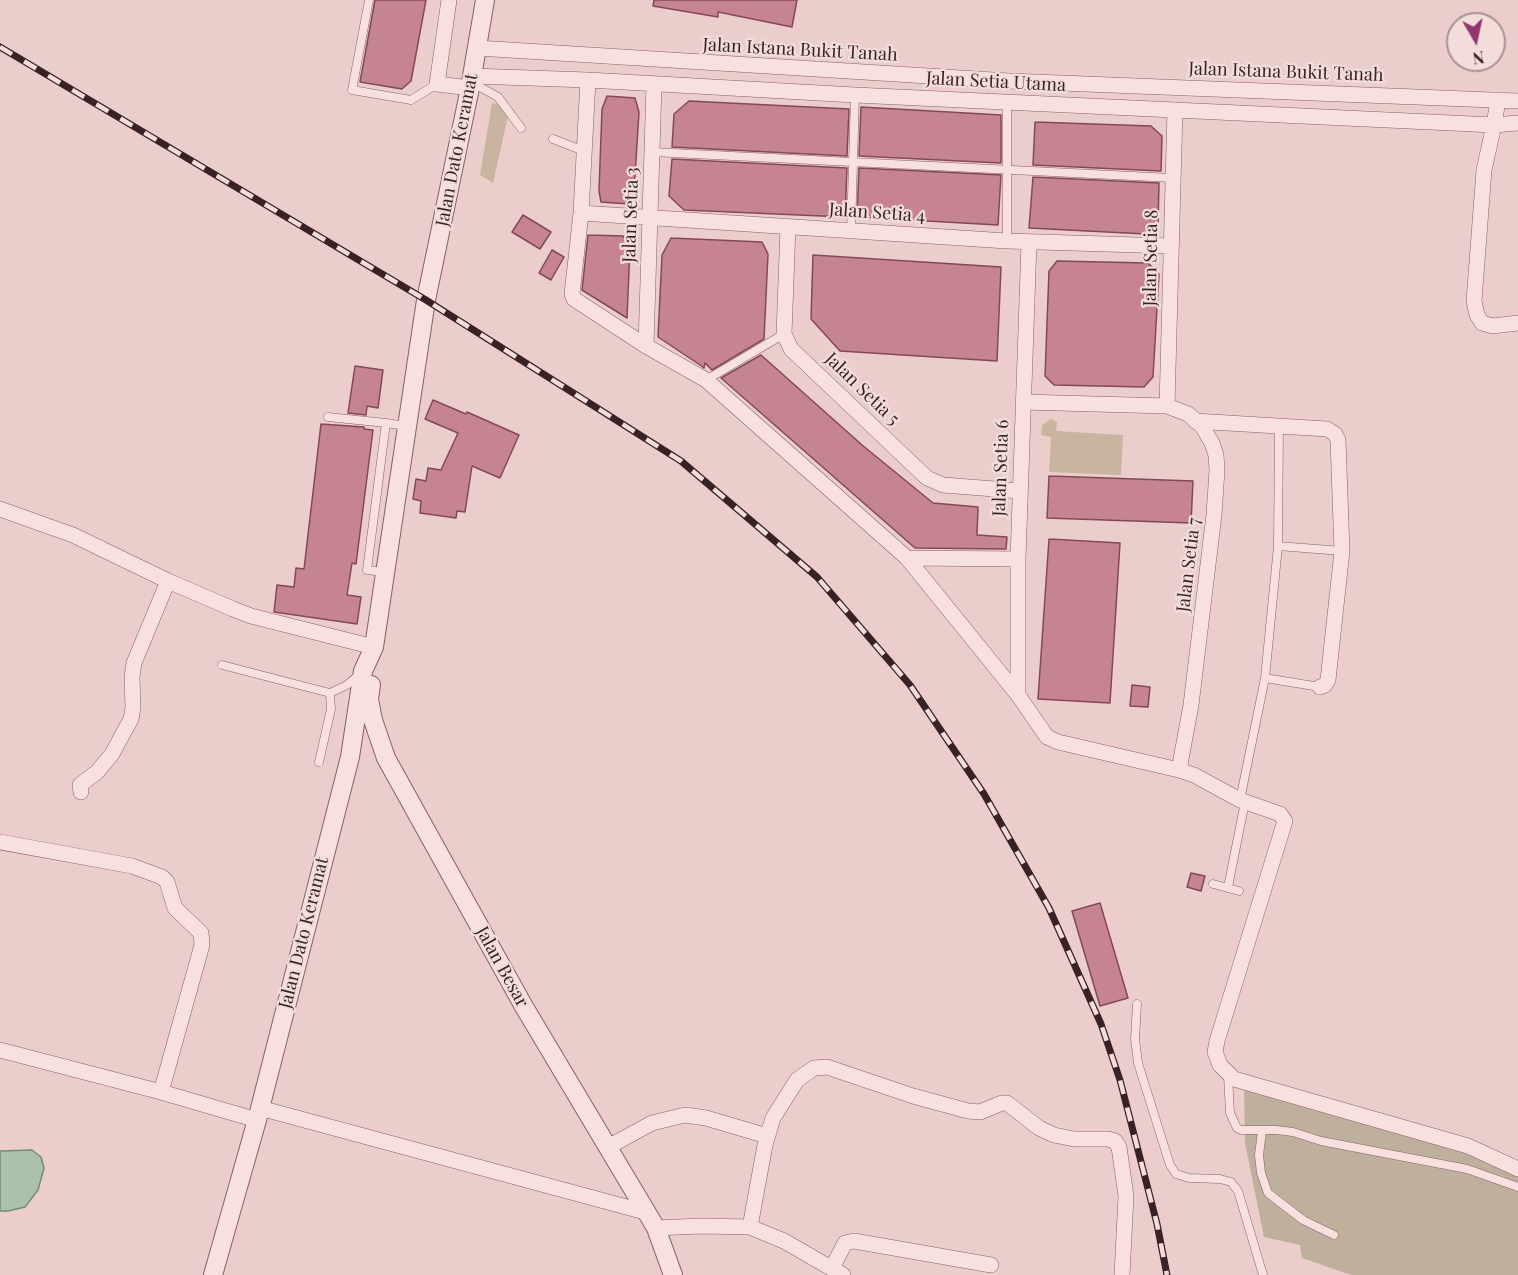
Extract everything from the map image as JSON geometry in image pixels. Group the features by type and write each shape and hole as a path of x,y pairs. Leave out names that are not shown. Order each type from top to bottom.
{"street":[{"path":"437,84 449,0"},
{"name":"Jalan Dato Keramat","path":"213,1275 259,1114 350,757 363,671 374,647 426,300 471,82 485,0"},
{"name":"Jalan Istana Bukit Tanah","path":"477,48 1010,81 1518,100"},
{"path":"588,80 581,213 573,297 583,307 706,380 907,558 1018,695 1047,737 1058,742 1194,775 1242,801 1280,814 1285,821 1217,1041 1215,1052 1220,1065 1228,1074 1246,1083 1468,1146 1518,1169"},
{"name":"Jalan Setia Utama","path":"437,84 588,80 1494,125 1518,123"},
{"name":"Jalan Setia 3","path":"646,346 654,85"},
{"path":"1498,100 1484,170 1474,301 1477,315 1482,323 1493,326 1518,323"},
{"name":"Jalan Setia 8","path":"1167,406 1175,110"},
{"name":"Jalan Setia 4","path":"581,213 1006,241 1171,246"},
{"path":"784,334 788,227"},
{"name":"Jalan Setia 6","path":"1018,695 1018,559 1029,242"},
{"name":"Jalan Setia 5","path":"784,334 791,349 927,478 943,485 1020,491"},
{"path":"1023,402 1167,406 1188,414 1196,420 1327,429 1335,434 1338,440 1342,551 1328,680 1320,687"},
{"name":"Jalan Setia 7","path":"1179,770 1193,693 1215,515 1216,454 1208,434 1196,420"},
{"path":"0,509 73,535 168,582 251,616 374,647"},
{"path":"907,558 1018,559"},
{"path":"81,792 80,785 97,772 112,754 131,719 134,663 168,582"},
{"name":"Jalan Besar","path":"374,647 369,699 373,720 386,758 523,1005 656,1228 674,1275"},
{"path":"350,757 356,749 363,748 377,752 386,758"},
{"path":"0,842 132,866 162,878 167,882 175,908 201,933 202,945 161,1092"},
{"path":"0,1050 645,1212"},
{"path":"750,1227 767,1136 773,1118 797,1080 814,1068 834,1068 913,1096 968,1111 980,1112 1007,1103 1039,1128 1054,1135 1074,1139 1112,1140 1119,1147 1126,1196 1122,1275"},
{"path":"608,1147 652,1123 686,1115 706,1118 767,1136"},
{"path":"656,1228 750,1227 784,1241 837,1272 845,1243 854,1241 991,1266"}],"lane":[{"path":"369,0 352,90 411,99 437,84"},
{"path":"471,82 498,97 521,128"},
{"path":"851,231 855,95"},
{"path":"1006,241 1007,102"},
{"path":"553,139 585,152"},
{"path":"652,152 1172,178"},
{"path":"706,380 784,334"},
{"path":"328,417 406,426"},
{"path":"386,423 367,570 386,572"},
{"path":"1228,888 1265,678 1278,546 1279,426"},
{"path":"1278,546 1342,551"},
{"path":"222,665 330,693 347,685 363,671"},
{"path":"1265,678 1320,687"},
{"path":"319,762 331,709 330,693"},
{"path":"1213,884 1239,891"},
{"path":"1137,1004 1135,1040 1138,1063 1170,1166 1176,1174 1189,1178 1220,1179 1231,1182 1238,1191 1263,1275"},
{"path":"1228,1074 1230,1113 1237,1128 1241,1130 1293,1132 1321,1141 1467,1169 1518,1187"},
{"path":"1262,1131 1258,1155 1268,1193 1303,1220 1334,1235"}],"shaded area":[{"path":"492,103 510,107 493,183 480,175"},
{"path":"1051,419 1057,422 1056,431 1123,435 1121,475 1049,472 1051,437 1041,435 1042,425"},
{"path":"1244,1087 1473,1152 1485,1163 1518,1175 1518,1275 1351,1275 1302,1258 1300,1245 1264,1237 1245,1143"},
{"path":"32,1150 41,1157 44,1168 38,1190 25,1207 0,1211 0,1151"}],"building":[{"path":"375,0 426,0 411,81 402,89 360,82"},
{"path":"654,0 797,0 792,27 718,12 718,17 653,6"},
{"path":"607,96 635,98 639,112 634,192 629,204 601,202 599,191 602,109"},
{"path":"689,101 849,109 847,156 672,147 674,114"},
{"path":"861,107 1001,115 1001,163 859,156"},
{"path":"1035,122 1151,126 1162,136 1161,171 1033,165"},
{"path":"672,159 847,168 845,217 684,210 669,196"},
{"path":"859,168 1001,175 998,225 857,217"},
{"path":"1033,177 1159,183 1158,225 1146,234 1029,228"},
{"path":"523,215 551,232 540,249 512,232"},
{"path":"588,235 623,236 630,247 627,318 582,290"},
{"path":"671,238 762,242 768,254 764,339 712,370 705,363 704,368 658,337 662,255"},
{"path":"552,250 564,257 551,280 539,273"},
{"path":"813,255 1001,267 997,361 840,351 811,319"},
{"path":"1057,261 1148,263 1159,274 1153,377 1144,387 1054,385 1045,376 1049,271"},
{"path":"761,355 862,445 933,503 978,507 977,535 1007,537 1006,549 915,548 721,378"},
{"path":"355,366 383,370 378,408 367,406 366,415 348,413"},
{"path":"433,400 519,435 500,478 472,466 465,512 457,511 456,518 420,513 421,501 413,499 416,479 426,481 428,468 441,470 458,433 425,419"},
{"path":"321,424 364,427 364,429 373,430 356,564 352,563 347,595 361,597 357,624 274,612 277,585 294,587 296,568 304,569"},
{"path":"1049,476 1193,481 1191,523 1047,518"},
{"path":"1049,539 1120,543 1110,703 1038,699"},
{"path":"1132,685 1150,687 1148,707 1130,706"},
{"path":"1191,873 1205,876 1201,891 1187,887"},
{"path":"1100,903 1128,998 1100,1006 1072,911"}],"railway":[{"path":"0,47 426,300 681,461 817,577 910,685 984,794 1049,908 1101,1024 1120,1080 1157,1224 1167,1275"}]}
